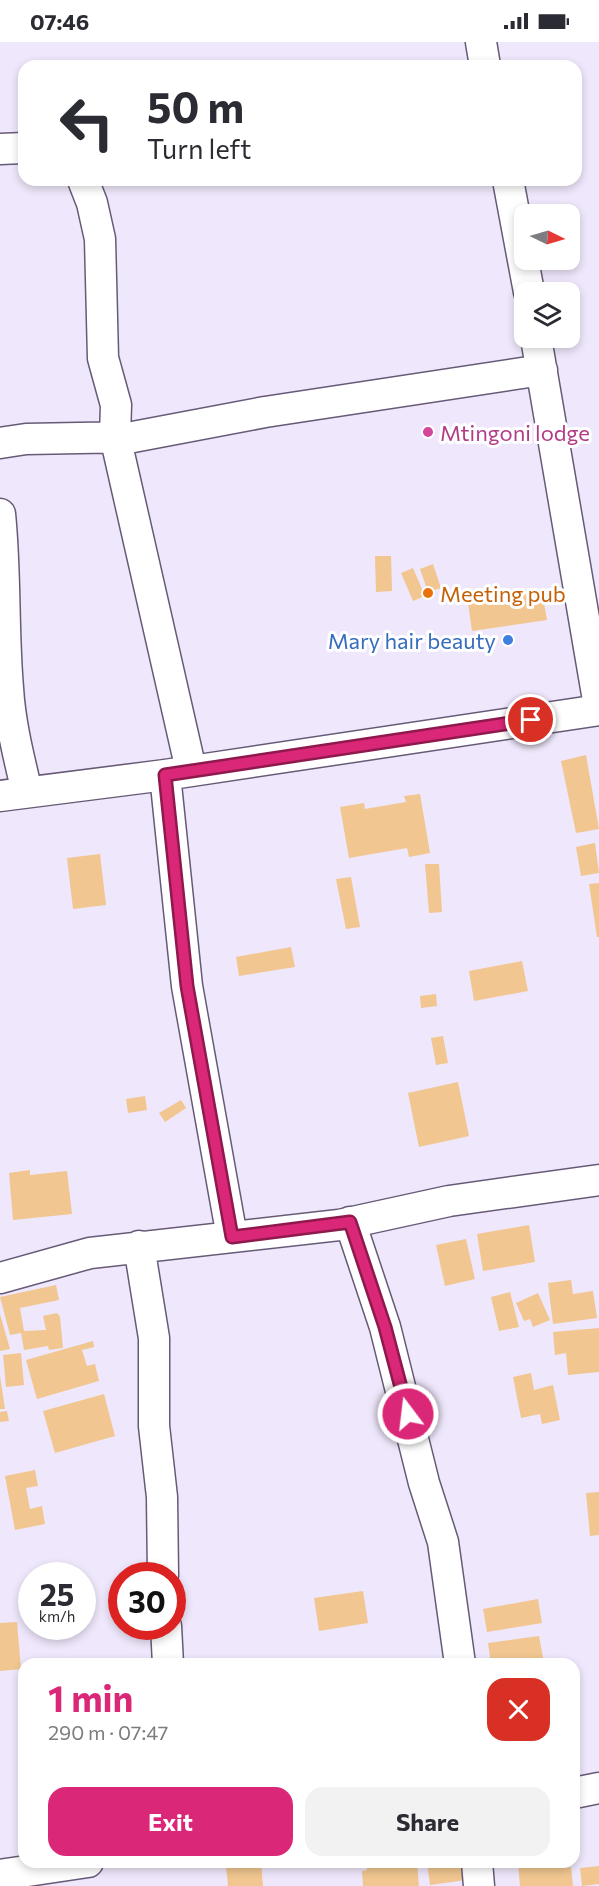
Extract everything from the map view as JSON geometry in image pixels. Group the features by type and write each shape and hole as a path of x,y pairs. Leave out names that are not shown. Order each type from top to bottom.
{"street":[{"path":"481,42 484,60"},
{"path":"0,149 18,148"},
{"path":"85,186 92,202 100,239 103,352 116,405 115,436 130,497 155,623 178,772 187,986 232,1237"},
{"path":"509,186 527,282"},
{"path":"0,514 5,561 8,688 13,729 13,794 178,772 599,708 538,348"},
{"path":"0,443 144,435 265,412 542,370"},
{"path":"0,1278 90,1253 350,1222 449,1201 599,1180"},
{"path":"350,1222 385,1327 424,1483 443,1542 459,1658"},
{"path":"139,1246 154,1338 154,1426 162,1497 163,1562"},
{"path":"167,1640 168,1658"},
{"path":"580,1791 599,1788"},
{"path":"0,1875 47,1868"},
{"path":"478,1868 479,1886"}],"building":[{"path":"375,556 391,556 392,591 376,592"},
{"path":"433,564 441,588 428,592 420,569"},
{"path":"413,568 425,596 413,601 401,573"},
{"path":"542,592 547,620 472,631 468,603"},
{"path":"586,755 599,829 576,833 561,761"},
{"path":"420,794 430,853 409,857 407,848 349,858 340,807 364,803 365,809 406,802 404,796"},
{"path":"595,843 599,873 581,876 576,847"},
{"path":"100,854 106,905 73,909 67,858"},
{"path":"425,864 439,864 442,912 429,913"},
{"path":"351,877 360,927 346,929 336,879"},
{"path":"599,883 599,937 597,937 589,884"},
{"path":"291,947 295,967 239,976 236,957"},
{"path":"522,961 528,991 474,1001 469,971"},
{"path":"436,994 437,1006 421,1008 420,996"},
{"path":"443,1036 448,1063 436,1065 431,1038"},
{"path":"458,1082 469,1136 419,1147 408,1093"},
{"path":"145,1096 147,1110 128,1113 126,1099"},
{"path":"181,1100 186,1108 165,1122 159,1113"},
{"path":"30,1170 30,1175 67,1171 72,1214 13,1220 9,1173"},
{"path":"529,1225 535,1262 483,1271 477,1234"},
{"path":"466,1239 475,1279 445,1286 436,1245"},
{"path":"571,1280 573,1294 593,1291 597,1318 553,1324 548,1283"},
{"path":"56,1285 59,1300 20,1308 24,1331 46,1330 43,1316 57,1313 60,1317 63,1348 49,1350 48,1346 24,1350 21,1333 10,1335 0,1297"},
{"path":"510,1292 519,1327 499,1331 491,1297"},
{"path":"538,1293 550,1320 533,1327 530,1319 524,1321 516,1303"},
{"path":"0,1314 10,1349 0,1351"},
{"path":"599,1328 599,1372 568,1375 566,1353 555,1355 553,1332"},
{"path":"93,1341 94,1347 82,1350 87,1366 95,1364 99,1381 37,1399 26,1360"},
{"path":"21,1353 24,1385 6,1387 3,1355"},
{"path":"531,1373 534,1390 553,1385 560,1420 542,1424 540,1414 521,1418 513,1377"},
{"path":"0,1376 5,1409 0,1409"},
{"path":"104,1394 115,1436 55,1453 43,1411"},
{"path":"7,1411 9,1421 0,1422 0,1412"},
{"path":"35,1470 38,1486 26,1488 30,1509 42,1506 45,1524 15,1530 5,1476"},
{"path":"599,1492 599,1535 590,1536 586,1493"},
{"path":"363,1591 368,1623 319,1631 314,1598"},
{"path":"538,1599 542,1623 487,1632 483,1609"},
{"path":"17,1622 20,1658 18,1658 18,1669 0,1671 0,1623"},
{"path":"539,1636 543,1658 490,1658 488,1643"},
{"path":"599,1866 599,1884 582,1886 580,1868"},
{"path":"226,1868 261,1868 263,1886 228,1886"},
{"path":"367,1868 418,1868 419,1886 363,1886 362,1871"},
{"path":"428,1868 464,1868 466,1880 430,1885"},
{"path":"518,1868 571,1868 573,1886 520,1886"}],"place":[{"name":"Mtingoni lodge","path":"428,432"},
{"name":"Meeting pub","path":"428,593"},
{"name":"Mary hair beauty","path":"508,640"}],"route":[{"path":"408,1414 385,1327 350,1222 232,1237 187,986 165,775 531,720"}]}
